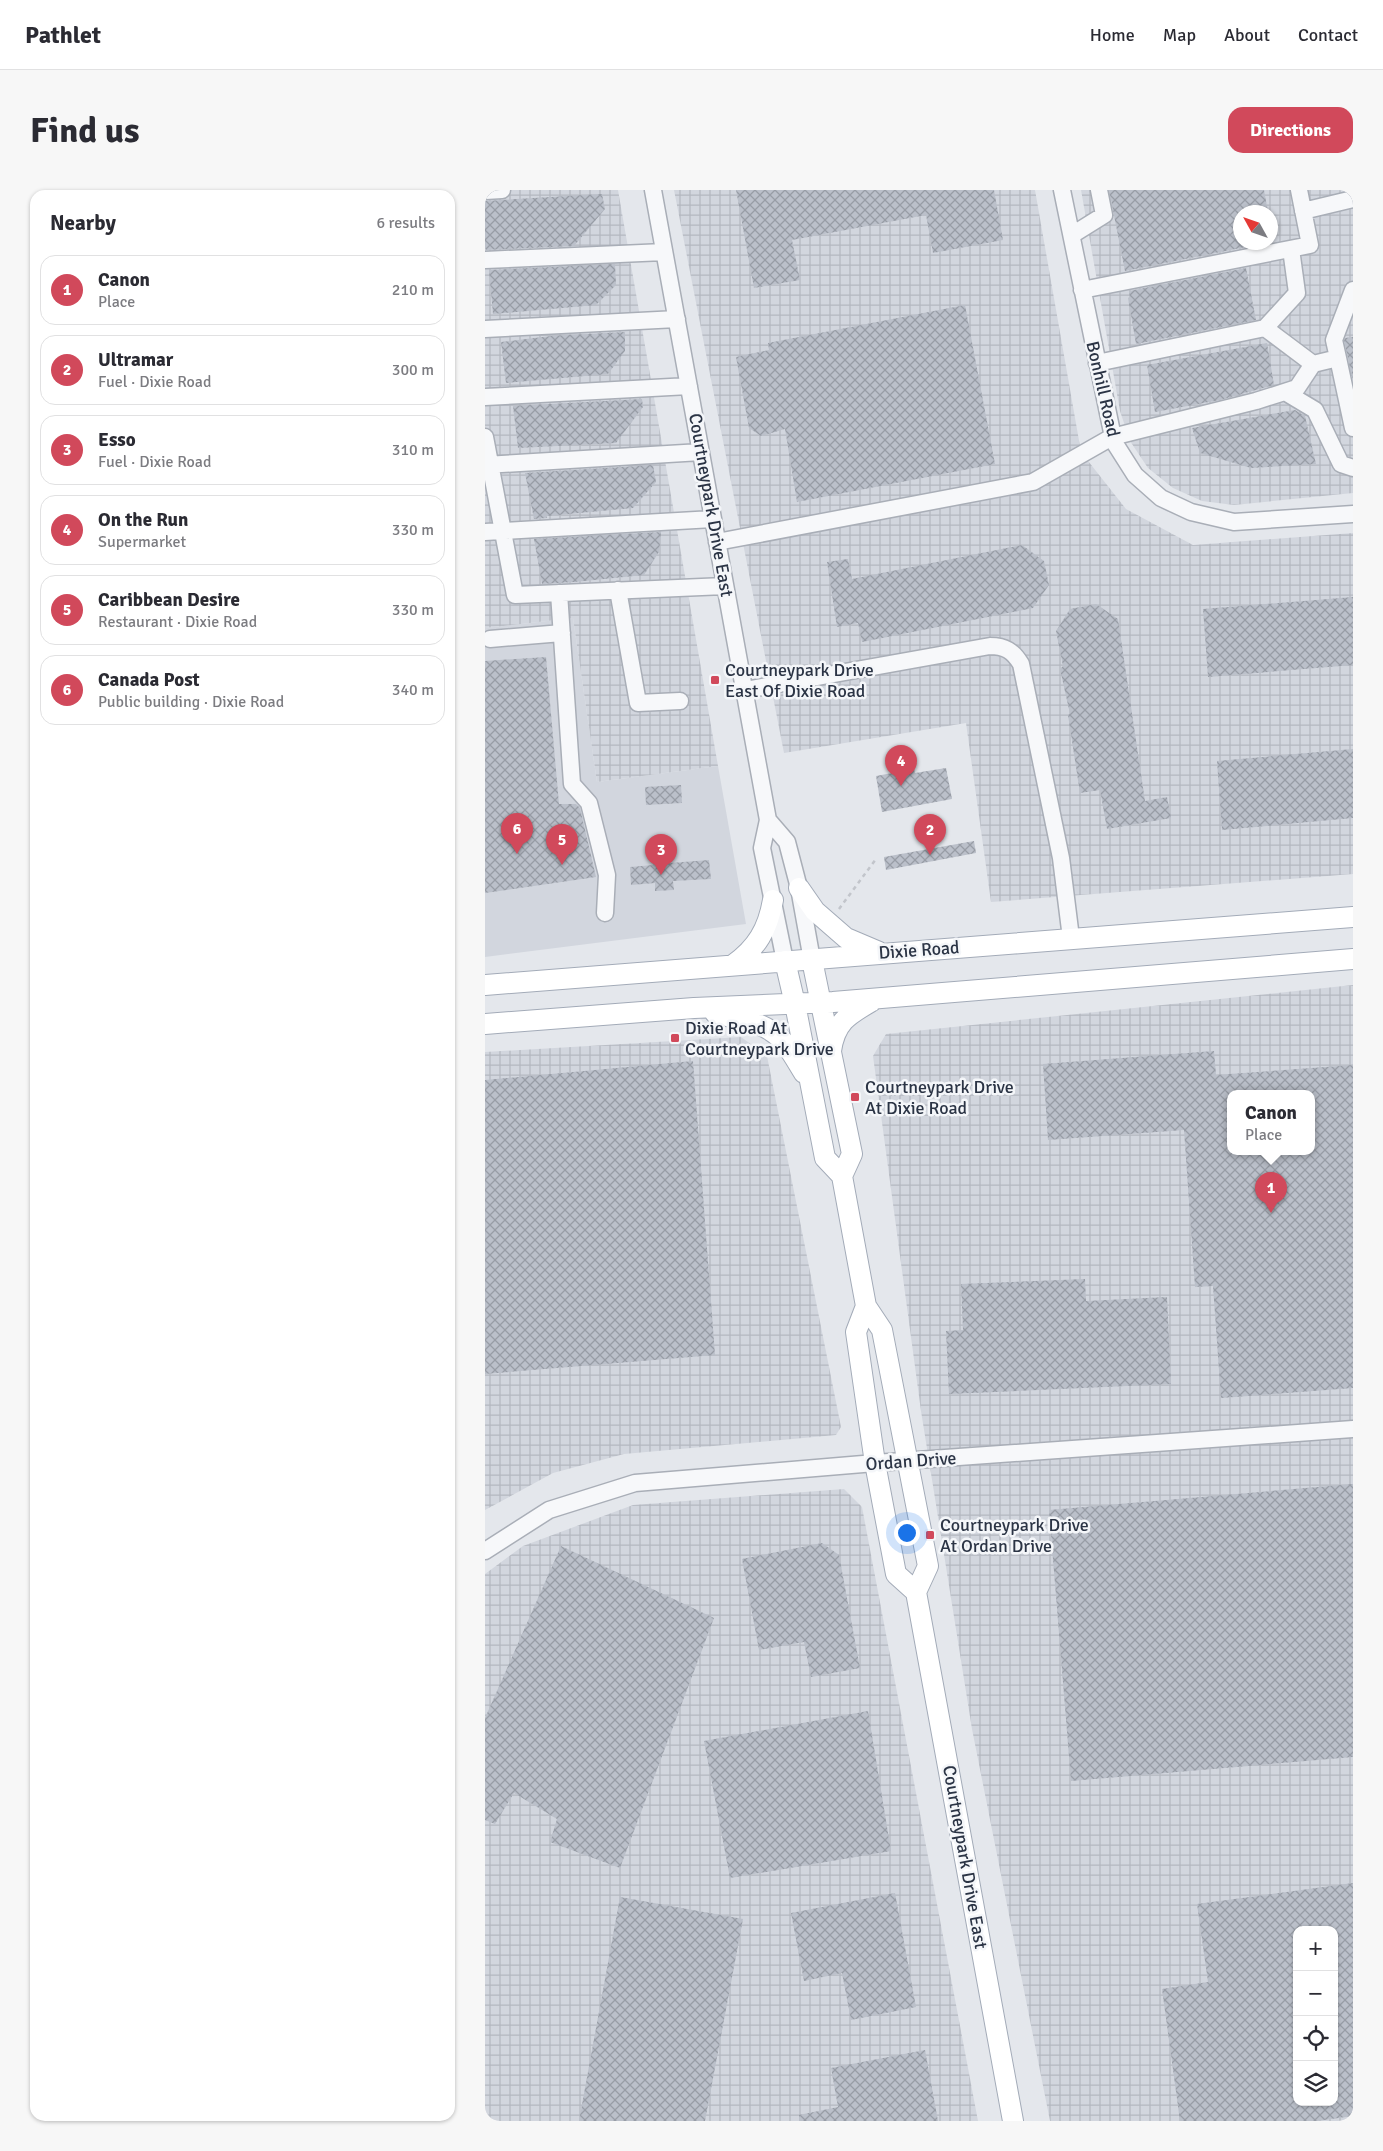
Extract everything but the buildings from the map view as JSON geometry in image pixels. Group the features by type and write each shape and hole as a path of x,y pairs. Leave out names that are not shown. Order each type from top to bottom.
{"main road":[{"path":"799,888 815,911 846,938 881,953"},
{"path":"733,965 757,945 765,932 773,900"},
{"name":"Dixie Road","path":"485,985 1353,916"},
{"path":"485,1024 694,1008 820,1003 1353,959"},
{"path":"812,960 830,1055 852,1154 843,1176 866,1306 882,1330 928,1566 917,1592 896,1574 875,1463 856,1332 866,1306"},
{"name":"Courtneypark Drive East","path":"785,961 825,1158 843,1176"},
{"path":"830,1055 832,1039 840,1024 851,1012 880,997"},
{"path":"694,1008 752,1023 771,1030 791,1051 811,1084"},
{"name":"Courtneypark Drive East","path":"917,1592 1013,2121"}],"street":[{"path":"485,191 502,190"},
{"name":"Courtneypark Drive East","path":"653,190 768,820 762,848 785,961"},
{"name":"Bonhill Road","path":"1061,190 1072,235 1114,442 1135,476 1161,498 1191,512 1234,522 1353,514"},
{"path":"1072,235 1104,215 1099,190"},
{"path":"1082,290 1309,245 1299,190"},
{"path":"1303,211 1353,199"},
{"path":"1097,363 1265,328 1297,293 1291,249"},
{"path":"485,260 664,252"},
{"path":"1353,290 1334,340 1353,428"},
{"path":"485,328 677,319"},
{"path":"1265,328 1313,364"},
{"path":"717,542 1033,482 1113,437 1297,388 1313,364 1337,358"},
{"path":"485,397 689,386"},
{"path":"1285,392 1315,410 1341,464 1353,468"},
{"path":"485,437 488,465 515,595 725,586"},
{"path":"488,465 701,452"},
{"path":"485,532 713,519"},
{"path":"618,590 638,703 680,702"},
{"path":"559,593 572,784 589,803 607,875 605,913"},
{"path":"490,640 562,633"},
{"path":"745,690 990,646 1000,646 1009,650 1021,664 1061,858 1071,938"},
{"path":"768,820 787,842 799,888 812,960"},
{"name":"Ordan Drive","path":"485,1551 549,1510 635,1483 875,1463 1353,1429"}],"path":[{"path":"837,913 876,859"}],"shaded area":[{"path":"485,190 618,190 718,766 597,782 573,618 485,628"},
{"path":"674,190 1035,190 1081,452 1126,509 1193,545 1353,533 1353,874 991,902 966,723 784,753"},
{"path":"1081,190 1353,190 1353,493 1234,505 1202,501 1173,488 1148,468 1130,441 1120,411"},
{"path":"573,618 597,782 718,766 746,924 485,957 485,628"},
{"path":"1353,985 1353,2121 1050,2121 972,1729 921,1411 873,1056 886,1034"},
{"path":"741,1037 767,1056 841,1427 836,1435 624,1454 553,1473 485,1510 485,1052"},
{"path":"844,1489 862,1507 978,2121 485,2121 485,1574 523,1546 633,1505"}],"place":[{"name":"Courtneypark Drive East Of Dixie Road","path":"715,680"},
{"name":"On the Run","path":"901,786"},
{"name":"Canada Post","path":"517,854"},
{"name":"Ultramar","path":"930,855"},
{"name":"Caribbean Desire","path":"562,865"},
{"name":"Esso","path":"661,875"},
{"name":"Dixie Road At Courtneypark Drive","path":"675,1038"},
{"name":"Courtneypark Drive At Dixie Road","path":"855,1097"},
{"name":"Canon","path":"1271,1213"},
{"name":"Courtneypark Drive At Ordan Drive","path":"930,1535"}]}
